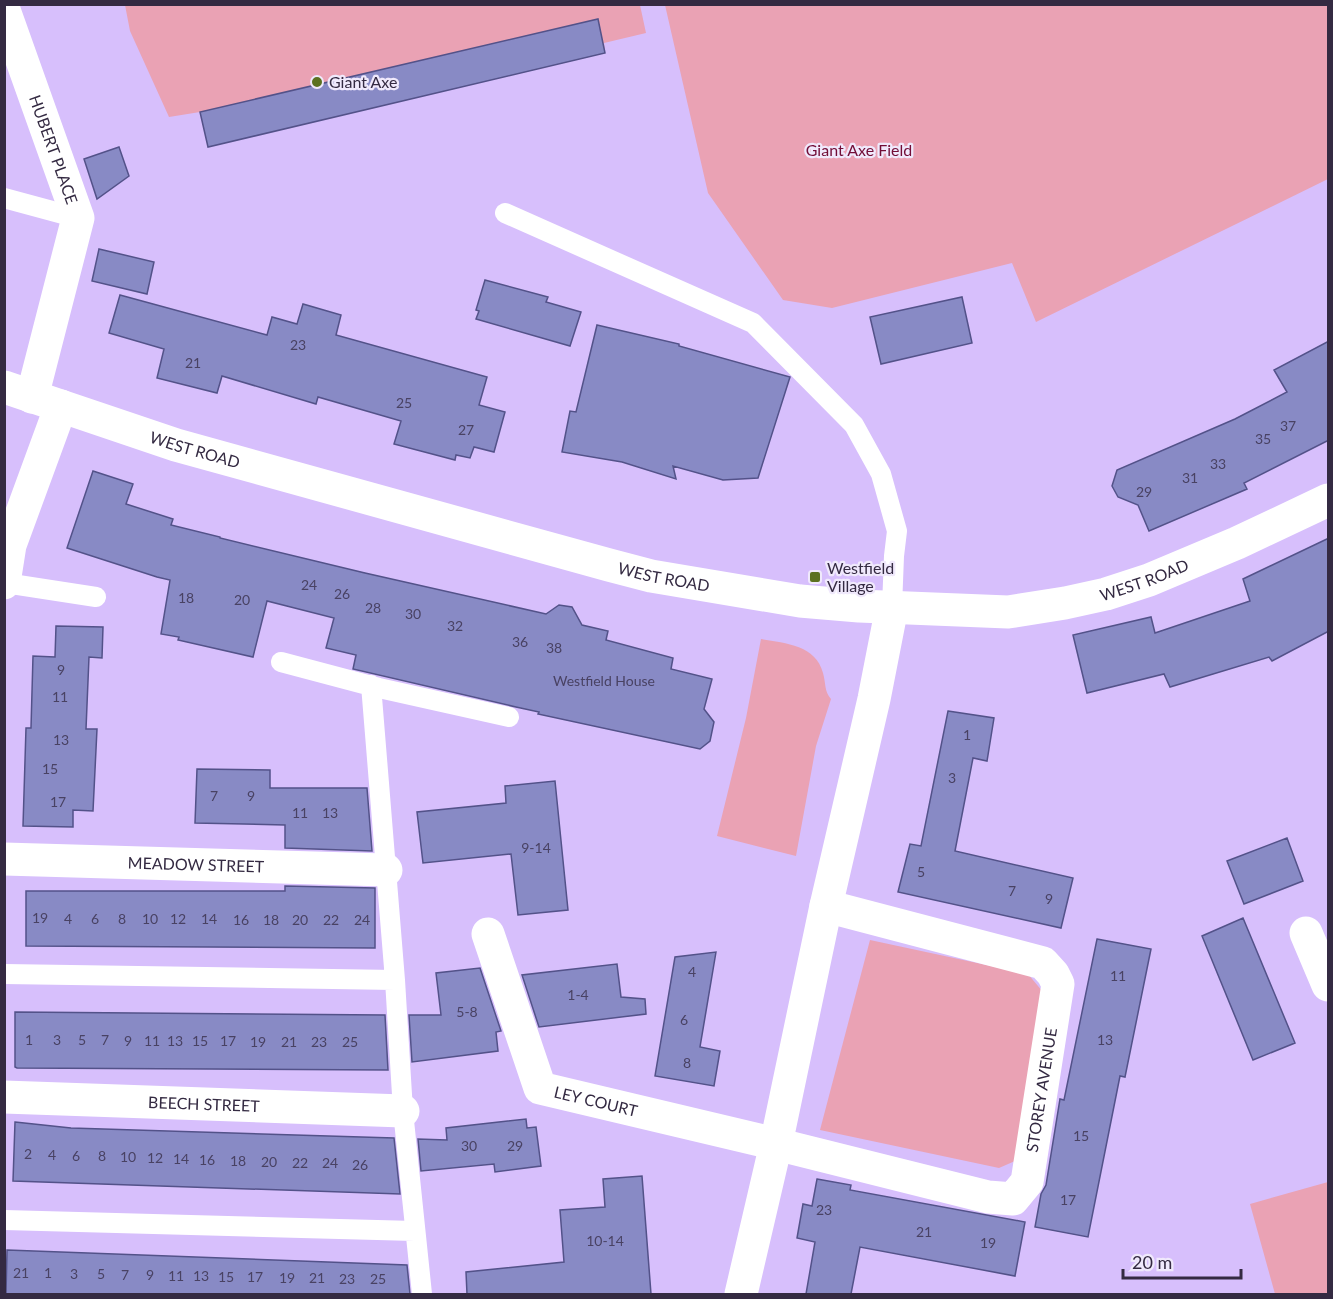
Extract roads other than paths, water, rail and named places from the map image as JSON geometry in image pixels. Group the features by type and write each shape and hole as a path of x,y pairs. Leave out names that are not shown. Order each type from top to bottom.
{"street":[{"name":"HUBERT PLACE","path":"4,10 78,218 32,397 4,583"},
{"name":"WEST ROAD","path":"32,397 176,445 651,576 800,601 1008,612 1065,603 1106,594 1149,580 1237,543 1329,500"},
{"path":"741,1294 874,699 892,607"},
{"name":"MEADOW STREET","path":"4,859 386,870"},
{"name":"STOREY AVENUE","path":"776,1144 988,1197 1013,1198 1026,1182 1058,984 1053,974 1043,963 826,906"},
{"path":"1306,933 1325,968"},
{"name":"LEY COURT","path":"488,934 540,1088 776,1144"},
{"name":"BEECH STREET","path":"4,1097 403,1111"}],"lane":[{"path":"4,198 78,218"},
{"path":"505,213 753,323 854,425 881,474 897,531 892,607"},
{"path":"4,583 96,597"},
{"path":"280,662 508,717"},
{"path":"371,685 395,980 403,1111 422,1294"},
{"path":"4,974 395,980"},
{"path":"4,1220 415,1231"}],"place":[{"name":"Giant Axe","path":"317,82"},
{"name":"Westfield Village","path":"815,577"}],"park label":[{"name":"Giant Axe Field","path":"859,150"}]}
